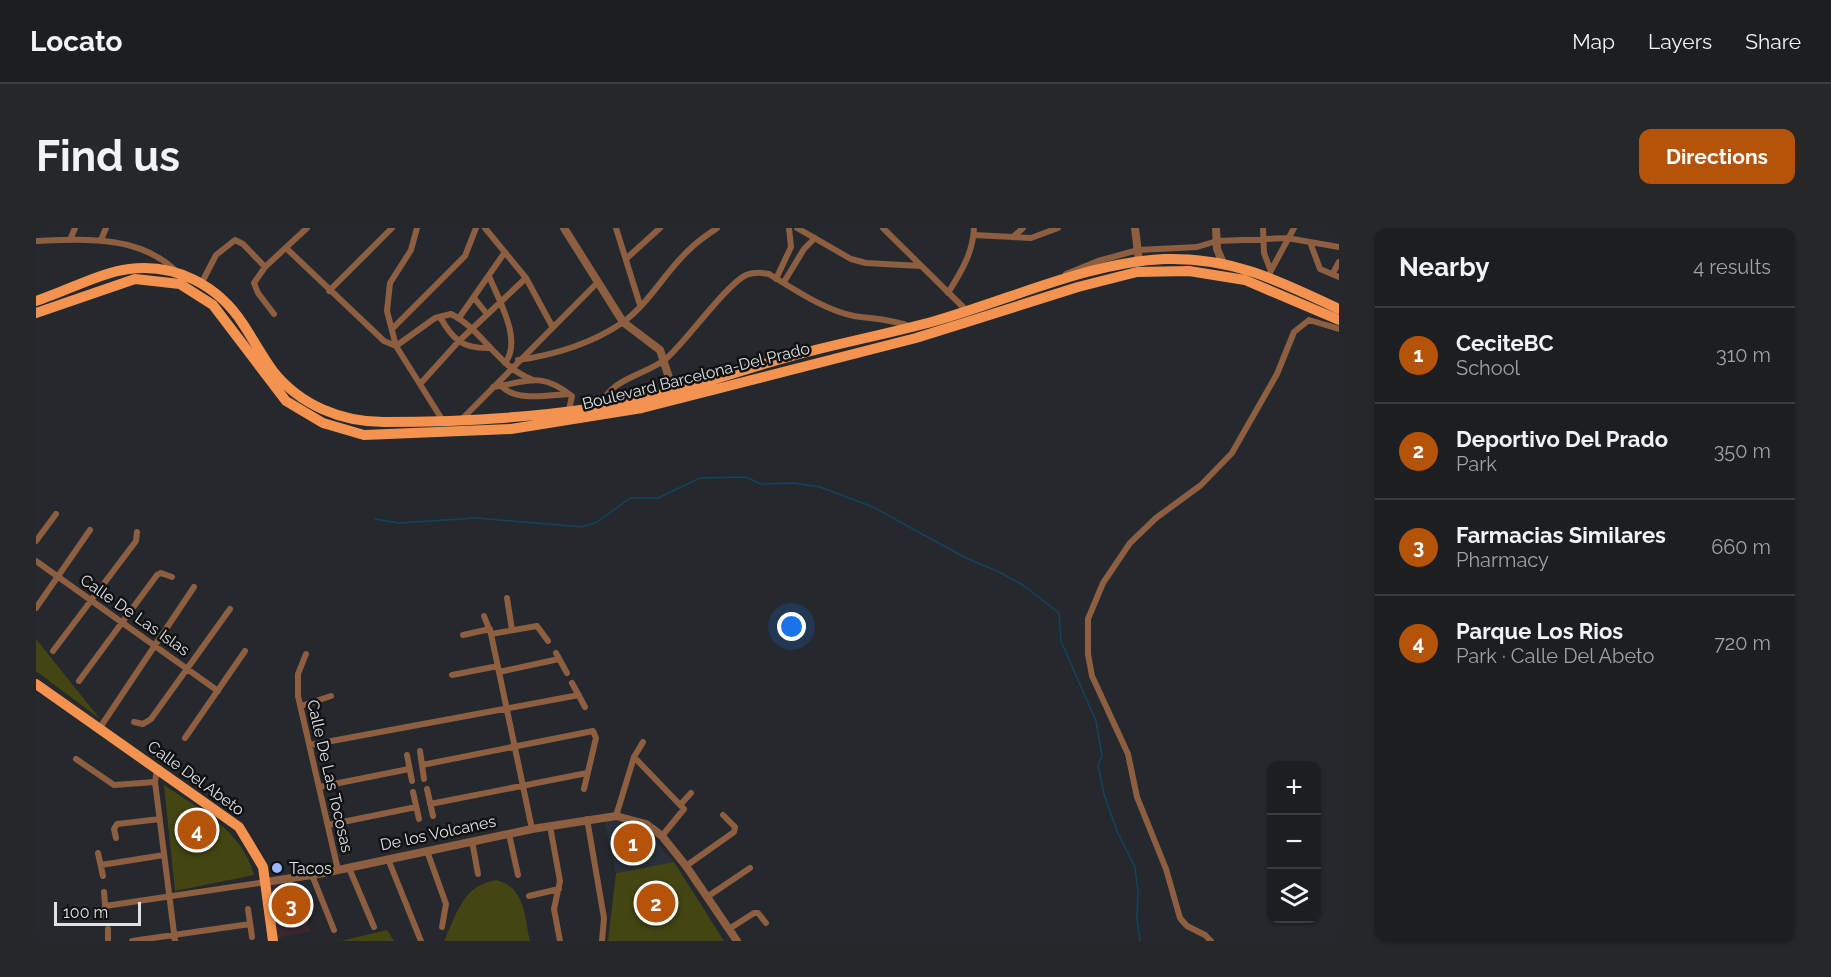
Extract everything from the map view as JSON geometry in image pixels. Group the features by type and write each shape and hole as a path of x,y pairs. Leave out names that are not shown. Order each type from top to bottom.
{"main road":[{"name":"Boulevard Barcelona-Del Prado","path":"36,313 69,304 125,282 162,280 180,284 197,293 236,324 291,390 331,414 378,422 461,420 569,410 675,394 793,356 967,312 1138,256 1223,263 1269,272 1339,309"},
{"name":"Boulevard Barcelona-Del Prado","path":"36,301 125,269 146,268 178,273 215,292 272,386 286,401 307,416 342,430 364,435 454,433 570,421 916,338 1078,287 1137,272 1189,271 1245,280 1339,320"},
{"name":"Calle Del Abeto","path":"36,684 239,827 259,858 266,882 273,941"}],"street":[{"path":"70,240 75,228"},
{"path":"101,240 106,228"},
{"path":"274,314 254,283 265,267 307,228"},
{"path":"329,291 393,228"},
{"path":"417,228 411,250 390,283 387,311 396,345 443,421 454,433 461,420 492,387 508,365 512,331 489,276"},
{"path":"392,329 465,256 476,228"},
{"path":"485,228 526,278 552,326"},
{"path":"564,228 623,322 655,345 665,360 675,394"},
{"path":"616,228 640,305"},
{"path":"627,258 660,228"},
{"path":"508,365 518,360 546,355 589,340 623,322 691,248 717,228"},
{"path":"776,279 792,247 789,228"},
{"path":"797,228 851,259 866,263 921,266"},
{"path":"884,228 967,312"},
{"path":"1013,237 1023,228"},
{"path":"948,293 968,259 974,231 1031,238 1058,228"},
{"path":"1135,228 1138,256 1263,238 1287,238 1339,247"},
{"path":"1210,228 1223,263"},
{"path":"1215,244 1216,228"},
{"path":"1263,228 1269,272"},
{"path":"1269,272 1294,228"},
{"path":"784,282 804,249 815,238"},
{"path":"36,240 101,240 134,246 159,256 178,273"},
{"path":"201,284 216,255 234,240 243,244 265,267"},
{"path":"1310,242 1320,269 1336,275 1339,262"},
{"path":"285,248 376,336 396,345"},
{"path":"459,318 475,299 505,252"},
{"path":"602,405 604,396 615,388 665,360 694,331 736,282 757,272 784,282 839,311 889,319 913,327"},
{"path":"421,383 459,341 526,278"},
{"path":"518,360 598,282"},
{"path":"475,299 488,314"},
{"path":"396,345 405,336 447,313 459,318 472,329 508,365 531,379 556,385 569,394 573,399 569,410"},
{"path":"440,317 459,341 471,348 490,348"},
{"path":"889,319 891,333"},
{"path":"1211,941 1187,926 1180,918 1166,869 1137,797 1128,754 1092,676 1088,654 1088,619 1103,583 1130,543 1156,518 1201,485 1232,453 1277,374 1294,332 1309,320 1339,329"},
{"path":"492,387 531,379"},
{"path":"501,386 507,392 523,395 569,394"},
{"path":"36,541 56,514"},
{"path":"36,608 90,530"},
{"path":"53,651 136,541 137,532"},
{"name":"Calle De Las Islas","path":"36,561 218,691"},
{"path":"79,681 157,575 161,573 172,577"},
{"path":"99,729 194,587"},
{"path":"507,598 512,630"},
{"path":"134,722 147,722 230,609"},
{"path":"484,616 491,632 532,829"},
{"path":"463,635 537,626 548,641"},
{"path":"185,738 245,651"},
{"name":"Calle De Las Tocosas","path":"306,654 298,674 298,696 338,870"},
{"path":"452,675 499,669 558,656 567,673"},
{"path":"572,683 585,707"},
{"path":"310,745 579,695"},
{"path":"301,706 331,696"},
{"path":"422,765 591,731 596,734 584,789"},
{"path":"643,742 634,757 616,816 646,824 662,836 686,866 737,941"},
{"path":"420,752 424,779"},
{"path":"406,755 412,781"},
{"path":"634,757 683,807"},
{"path":"76,759 114,785 155,782"},
{"path":"319,787 410,769"},
{"path":"157,770 155,782 174,937"},
{"path":"430,804 587,772"},
{"path":"427,789 433,816"},
{"path":"413,792 419,819"},
{"path":"662,836 692,793"},
{"path":"328,825 416,807"},
{"path":"686,866 734,832 732,823 723,815"},
{"name":"De los Volcanes","path":"266,882 349,868 532,829 616,816"},
{"path":"116,838 114,829 117,824 160,819"},
{"path":"587,819 604,918 602,941"},
{"path":"550,826 560,875 554,909 560,941"},
{"path":"509,834 518,874"},
{"path":"472,842 478,874"},
{"path":"427,851 446,904 442,927"},
{"path":"98,853 103,876"},
{"path":"101,865 164,855"},
{"path":"388,859 421,941"},
{"path":"349,868 374,927"},
{"path":"707,897 750,868"},
{"path":"312,875 334,930"},
{"path":"105,906 266,882"},
{"path":"529,896 559,889"},
{"path":"104,892 106,917"},
{"path":"248,909 252,937"},
{"path":"729,929 754,913 759,914 766,923"},
{"path":"132,941 174,937 250,924"},
{"path":"108,929 108,941"}],"shaded area":[{"path":"617,820 651,837 674,862 616,873 604,821"},
{"path":"290,883 311,931 277,938 270,886"}],"green space":[{"path":"36,639 100,719 36,671"},
{"path":"164,785 205,812 230,834 248,859 254,875 175,891"},
{"path":"674,862 724,941 608,941 616,873"},
{"path":"496,880 513,889 518,896 525,913 530,941 444,941 457,911 468,895 475,888"},
{"path":"387,930 394,941 341,941"}],"waterway":[{"path":"375,519 399,523 476,518 582,527 597,522 630,498 658,498 700,478 746,477 761,484 794,483 820,487 873,507 964,557 1023,585 1059,613 1061,641 1096,721 1102,756 1098,765 1104,794 1117,831 1135,867 1140,941"}],"place":[{"name":"Parque Los Rios","path":"197,830"},
{"name":"CeciteBC","path":"633,843"},
{"name":"Tacos","path":"277,868"},
{"name":"Deportivo Del Prado","path":"656,903"},
{"name":"Farmacias Similares","path":"291,905"}]}
